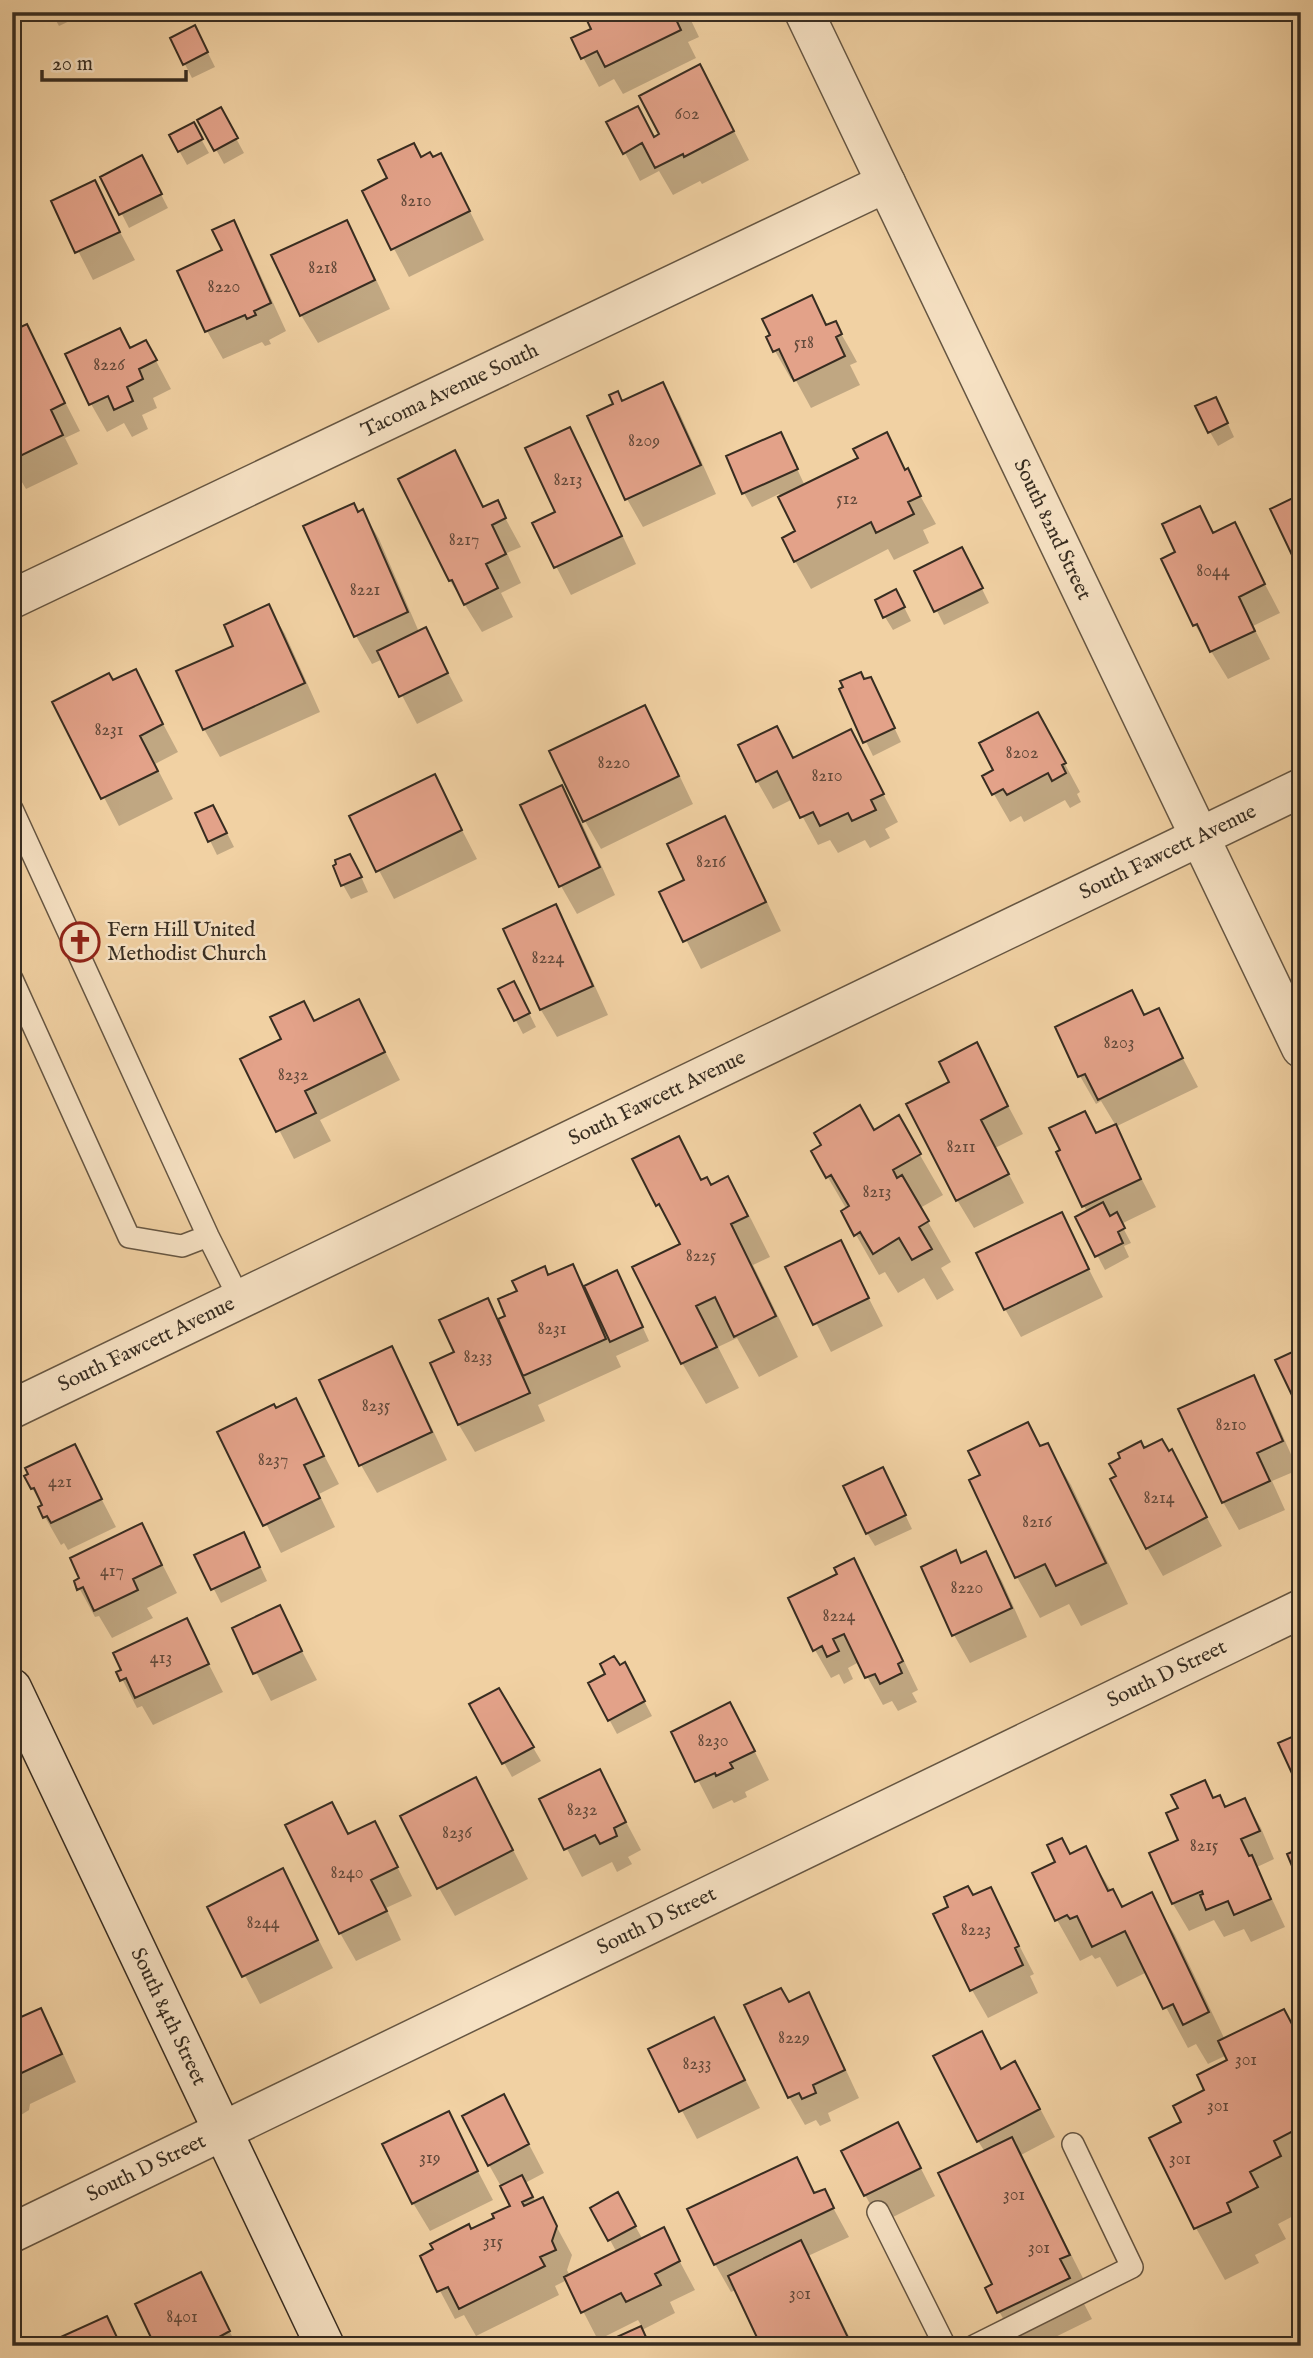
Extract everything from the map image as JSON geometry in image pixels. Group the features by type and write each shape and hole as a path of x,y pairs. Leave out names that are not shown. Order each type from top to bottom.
{"street":[{"name":"South 82nd Street","path":"804,12 1301,1048"},
{"name":"Tacoma Avenue South","path":"12,599 886,183"},
{"name":"South Fawcett Avenue","path":"12,1409 1301,788"},
{"name":"South D Street","path":"12,2233 1301,1609"},
{"name":"South 84th Street","path":"12,1688 325,2346"}],"lane":[{"path":"12,809 240,1300"},
{"path":"12,979 129,1237 182,1247 208,1236"},
{"path":"974,2346 1132,2267 1073,2144"},
{"path":"878,2212 945,2346"}],"building":[{"path":"583,12 675,12 673,13 681,30 605,67 597,51 581,59 571,38 591,29"},
{"path":"195,25 208,52 183,65 170,38"},
{"path":"700,64 734,131 684,157 683,154 655,168 642,143 623,154 606,122 638,106 654,137 659,134 639,96"},
{"path":"221,107 238,138 214,151 197,120"},
{"path":"194,122 203,139 178,152 169,135"},
{"path":"414,143 421,157 430,152 433,157 441,153 470,211 391,250 362,191 387,178 378,160"},
{"path":"142,155 162,194 119,215 100,177"},
{"path":"95,180 120,232 75,253 51,201"},
{"path":"234,220 271,303 254,311 256,315 247,319 245,315 205,332 177,271 222,250 212,230"},
{"path":"347,220 375,280 300,316 271,255"},
{"path":"812,295 826,325 836,321 842,334 836,337 845,356 794,381 779,349 773,352 766,337 770,335 762,319"},
{"path":"27,324 65,403 51,410 63,435 12,460 12,331"},
{"path":"120,328 130,348 146,340 157,360 139,369 143,379 127,387 133,401 114,410 108,396 89,405 65,354"},
{"path":"663,382 701,465 625,500 587,416 613,404 609,395 618,391 622,401"},
{"path":"1216,397 1228,423 1208,433 1195,406"},
{"path":"570,427 622,536 554,568 532,523 555,512 525,448"},
{"path":"781,432 798,469 742,494 726,456"},
{"path":"887,432 921,496 908,502 914,514 876,533 871,522 794,562 782,538 795,531 778,497 858,458 853,449"},
{"path":"455,450 483,507 498,500 506,518 492,525 506,554 486,564 498,588 464,605 452,580 449,581 398,479"},
{"path":"1301,494 1301,574 1270,509"},
{"path":"354,503 358,512 363,509 408,612 354,637 303,526"},
{"path":"1200,506 1213,533 1235,522 1265,584 1239,597 1255,631 1210,652 1197,624 1193,626 1161,559 1175,552 1162,524"},
{"path":"962,547 983,588 934,612 914,571"},
{"path":"896,589 905,607 883,618 875,600"},
{"path":"269,604 305,683 203,730 176,671 233,646 224,625"},
{"path":"426,627 448,673 399,697 377,651"},
{"path":"136,669 163,724 140,736 158,771 101,799 52,702 109,673 113,680"},
{"path":"861,672 864,679 871,677 895,728 863,743 839,689 843,687 840,681"},
{"path":"645,705 679,776 583,822 549,751"},
{"path":"1038,712 1066,763 1062,765 1066,773 1052,781 1048,773 1007,795 1003,789 992,795 982,776 993,770 979,743"},
{"path":"777,726 793,758 851,729 884,794 871,800 876,810 852,821 848,813 820,826 813,812 800,818 777,771 756,782 738,745"},
{"path":"435,774 462,830 376,872 349,816"},
{"path":"562,785 600,867 559,887 520,805"},
{"path":"213,805 227,833 208,842 195,813"},
{"path":"725,816 766,902 683,942 659,892 684,880 667,844"},
{"path":"350,854 362,877 341,886 333,866 336,864 335,860"},
{"path":"556,904 593,986 540,1010 503,929"},
{"path":"514,981 530,1013 514,1021 498,989"},
{"path":"1132,990 1144,1015 1159,1008 1183,1058 1098,1100 1085,1074 1078,1077 1055,1027"},
{"path":"359,999 385,1052 305,1091 316,1113 276,1132 240,1059 281,1039 270,1017 304,1001 314,1021"},
{"path":"977,1042 1008,1106 981,1120 1009,1174 956,1201 906,1104 949,1082 939,1062"},
{"path":"860,1105 874,1130 899,1115 921,1154 893,1170 897,1178 902,1175 929,1221 919,1227 932,1249 912,1260 899,1238 873,1254 860,1232 854,1236 841,1211 849,1206 831,1175 826,1178 811,1151 821,1145 814,1133"},
{"path":"1085,1111 1096,1133 1116,1124 1141,1179 1082,1207 1056,1152 1060,1150 1049,1128"},
{"path":"679,1136 701,1180 707,1177 711,1185 728,1176 748,1216 731,1224 776,1316 734,1337 715,1297 696,1306 717,1347 681,1364 632,1267 680,1244 659,1204 656,1206 632,1159"},
{"path":"1103,1202 1110,1216 1117,1212 1125,1228 1118,1232 1123,1243 1095,1257 1075,1217"},
{"path":"1062,1212 1089,1269 1004,1310 976,1253"},
{"path":"841,1240 869,1298 813,1325 785,1267"},
{"path":"573,1264 606,1339 523,1376 498,1319 505,1316 498,1299 517,1291 512,1281 545,1266 548,1275"},
{"path":"617,1270 643,1327 610,1342 584,1286"},
{"path":"488,1298 530,1393 458,1425 430,1363 454,1352 439,1320"},
{"path":"392,1346 432,1432 359,1466 319,1380"},
{"path":"1301,1348 1301,1414 1275,1360"},
{"path":"1254,1375 1283,1441 1257,1453 1270,1481 1222,1503 1178,1409"},
{"path":"296,1398 324,1456 304,1465 320,1498 263,1526 217,1432 274,1404 276,1408"},
{"path":"1028,1422 1040,1446 1048,1443 1106,1563 1056,1586 1045,1564 1015,1578 969,1480 980,1475 968,1451"},
{"path":"1162,1439 1169,1451 1172,1449 1207,1517 1146,1549 1110,1479 1116,1476 1109,1464 1120,1458 1118,1453 1141,1441 1144,1448"},
{"path":"75,1444 102,1499 51,1523 47,1516 43,1518 38,1507 42,1505 34,1488 31,1489 24,1476 28,1474 25,1468"},
{"path":"883,1467 906,1515 866,1534 843,1486"},
{"path":"142,1523 162,1565 133,1579 138,1590 94,1611 83,1587 77,1590 74,1581 79,1578 70,1558"},
{"path":"244,1532 260,1567 211,1590 194,1555"},
{"path":"956,1550 961,1563 986,1551 1012,1608 952,1636 921,1567"},
{"path":"854,1558 903,1661 898,1664 902,1673 880,1684 875,1674 865,1678 844,1634 833,1639 839,1651 827,1657 822,1646 813,1651 788,1598 837,1574 834,1568"},
{"path":"280,1605 302,1651 253,1674 232,1628"},
{"path":"187,1618 209,1664 135,1698 126,1678 120,1681 116,1672 121,1670 113,1653"},
{"path":"614,1656 620,1665 625,1662 645,1701 608,1721 588,1683 605,1674 600,1664"},
{"path":"499,1688 534,1747 502,1764 469,1704"},
{"path":"730,1702 755,1751 730,1763 733,1768 695,1782 671,1732"},
{"path":"1301,1733 1301,1793 1278,1743"},
{"path":"600,1769 626,1822 614,1828 617,1836 600,1844 595,1835 564,1850 539,1799"},
{"path":"476,1777 513,1850 437,1889 400,1816"},
{"path":"1205,1780 1213,1798 1220,1795 1225,1807 1245,1798 1260,1831 1241,1839 1249,1856 1252,1855 1271,1899 1234,1915 1228,1901 1206,1910 1200,1895 1203,1894 1202,1891 1172,1904 1149,1853 1178,1840 1166,1813 1178,1808 1171,1795"},
{"path":"332,1802 348,1834 375,1821 398,1867 371,1880 387,1911 339,1934 285,1825"},
{"path":"1062,1838 1070,1854 1086,1846 1108,1891 1113,1889 1122,1907 1152,1892 1209,2012 1183,2025 1173,2004 1163,2009 1125,1931 1092,1947 1077,1916 1070,1919 1067,1915 1055,1921 1032,1873 1055,1862 1047,1845"},
{"path":"1301,1848 1301,1877 1297,1878 1287,1854"},
{"path":"283,1868 318,1940 242,1977 207,1907"},
{"path":"968,1886 973,1895 991,1887 1019,1946 1015,1948 1023,1965 970,1991 933,1914 948,1907 944,1897"},
{"path":"781,1988 789,2002 809,1992 845,2070 813,2085 816,2093 802,2099 799,2093 788,2098 744,2005"},
{"path":"41,2008 62,2054 15,2076 12,2083 12,2021"},
{"path":"1284,2009 1293,2026 1301,2023 1301,2127 1274,2141 1281,2156 1250,2172 1258,2187 1227,2203 1231,2212 1194,2229 1149,2138 1181,2122 1173,2106 1204,2090 1197,2075 1227,2060 1218,2041"},
{"path":"714,2017 745,2080 679,2112 648,2049"},
{"path":"982,2031 1001,2069 1015,2061 1040,2109 977,2142 933,2056"},
{"path":"504,2094 529,2144 488,2166 462,2116"},
{"path":"449,2111 478,2171 412,2204 382,2144"},
{"path":"898,2122 921,2168 864,2196 841,2151"},
{"path":"1012,2137 1070,2255 1060,2259 1070,2278 997,2313 985,2288 992,2284 938,2173"},
{"path":"797,2157 814,2193 825,2189 834,2208 714,2265 687,2209"},
{"path":"522,2175 533,2197 522,2202 524,2206 543,2197 557,2226 552,2241 556,2250 540,2257 545,2266 459,2309 448,2287 437,2292 420,2256 433,2249 430,2244 469,2224 471,2229 494,2218 492,2214 510,2206 500,2186"},
{"path":"618,2192 636,2226 608,2241 590,2208"},
{"path":"664,2227 680,2261 655,2274 661,2285 626,2302 621,2293 581,2313 564,2277"},
{"path":"801,2240 852,2346 761,2346 728,2276"},
{"path":"201,2272 230,2331 219,2337 223,2346 155,2346 135,2304"},
{"path":"107,2316 121,2346 41,2346"},
{"path":"641,2326 650,2346 597,2346"}],"place":[{"name":"Fern Hill United Methodist Church","path":"80,942"}]}
